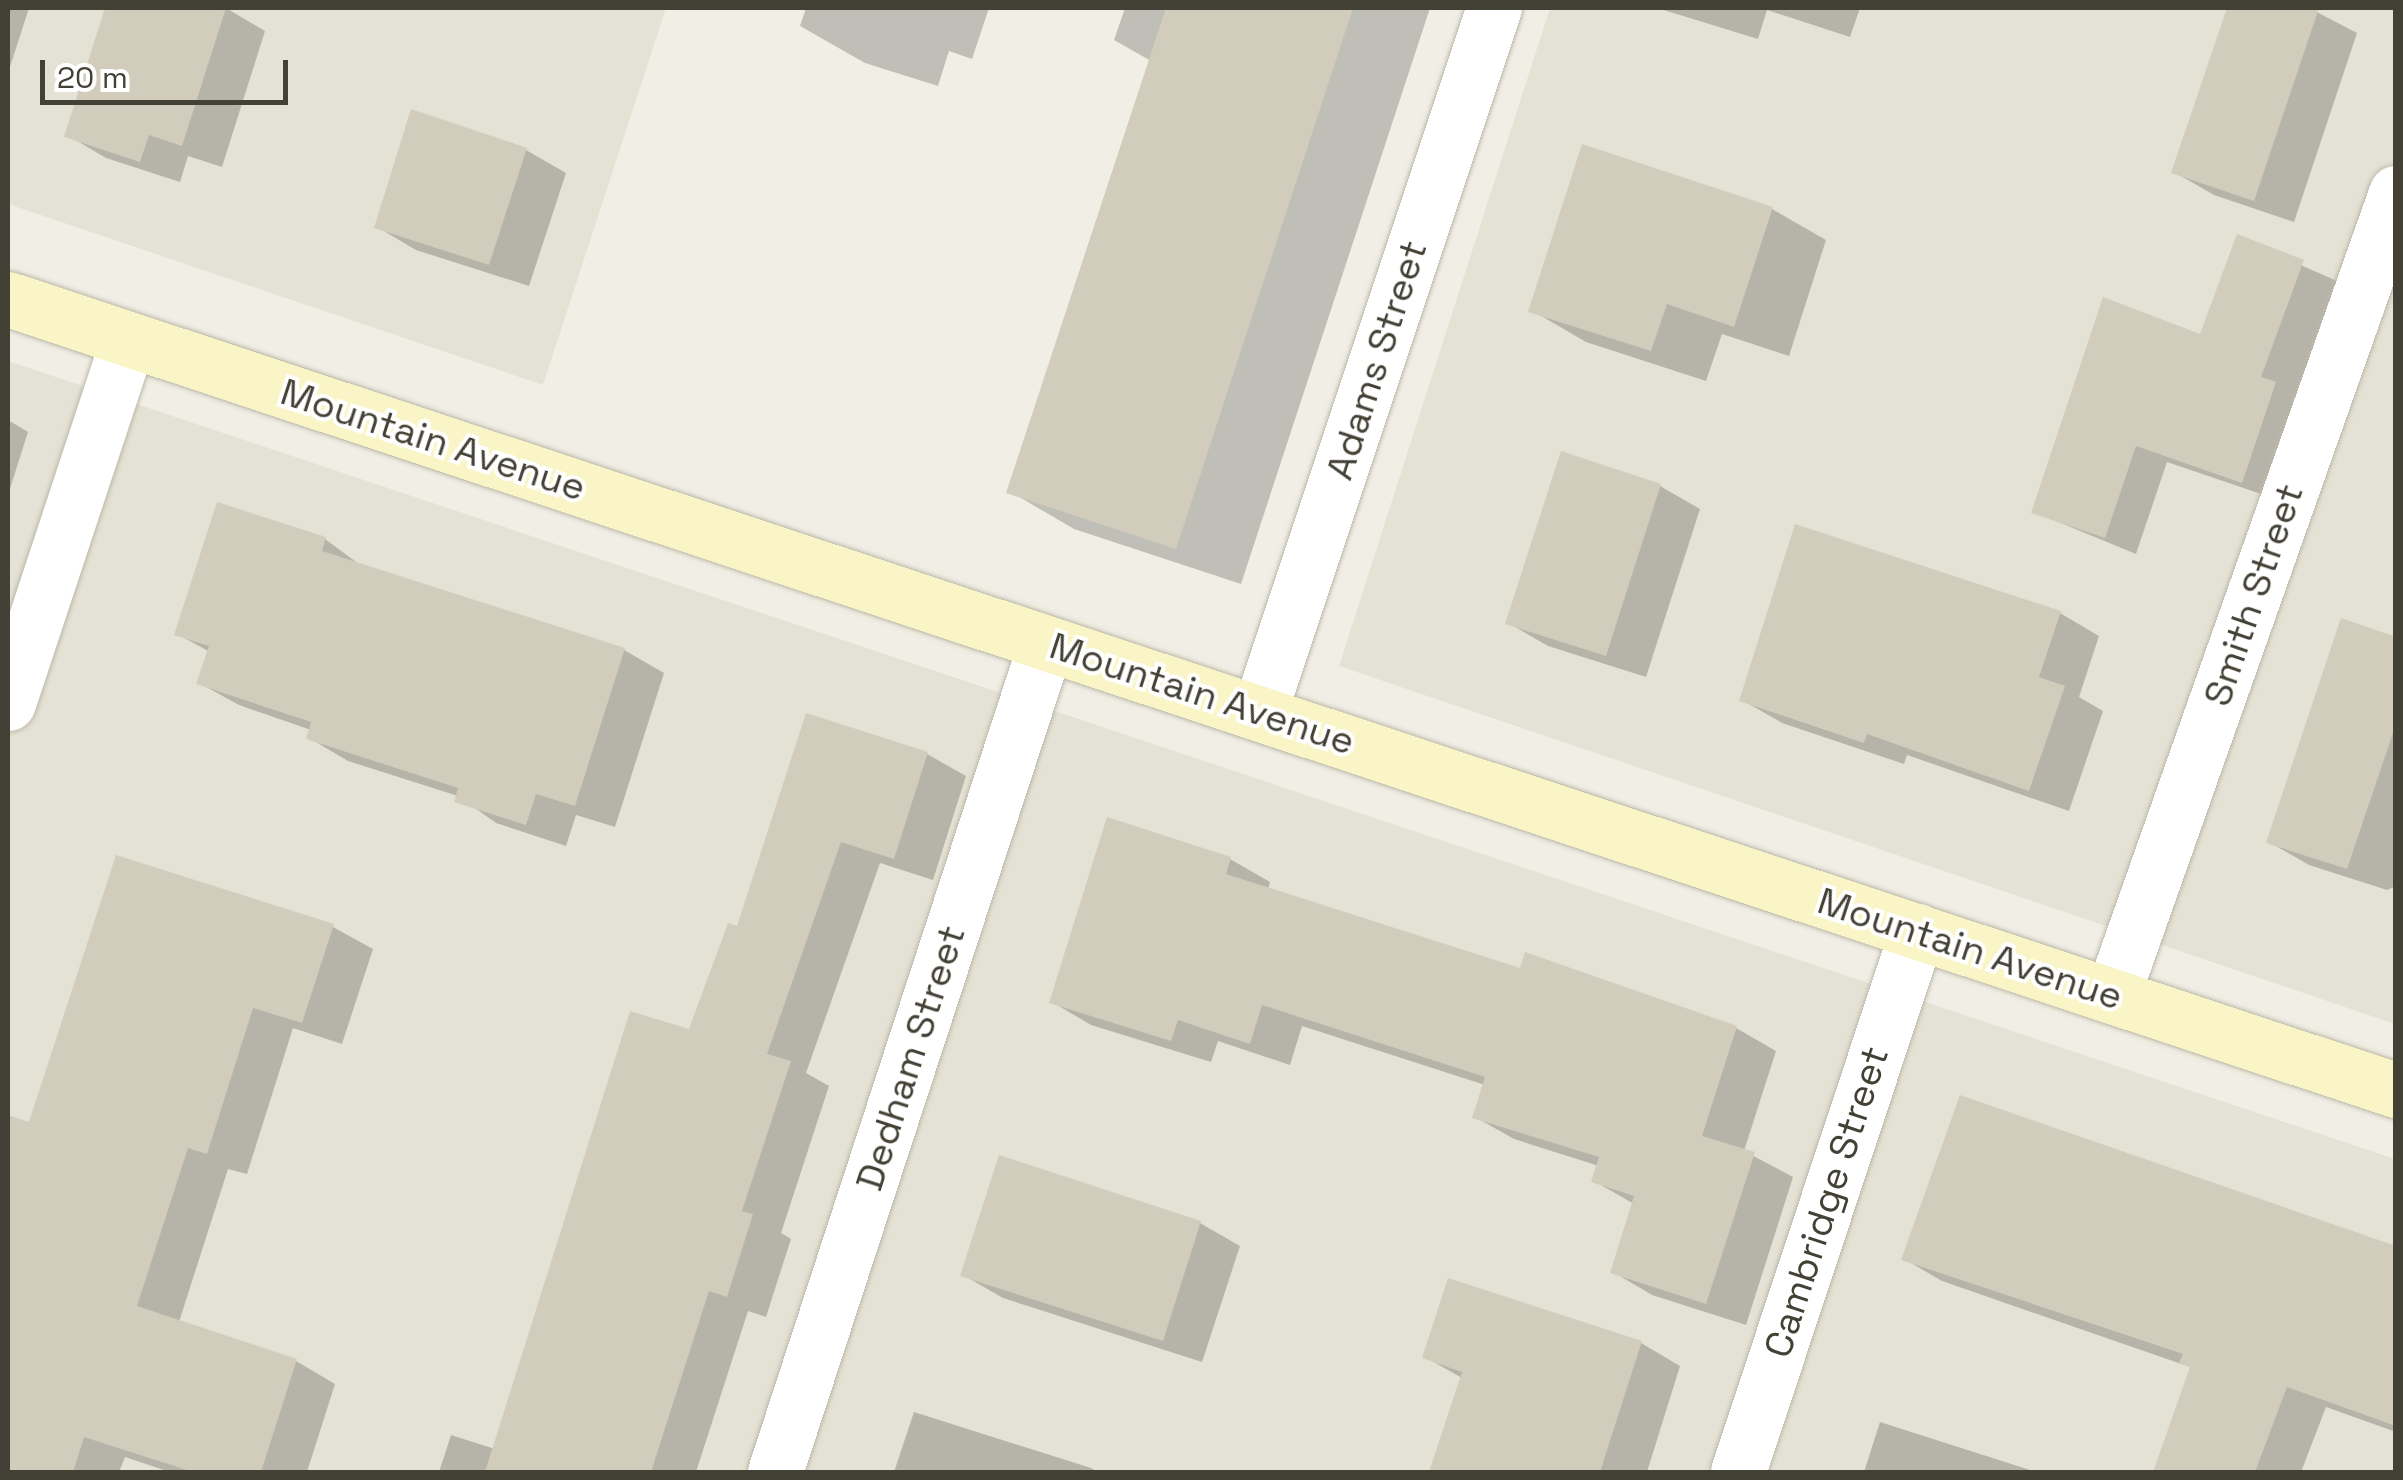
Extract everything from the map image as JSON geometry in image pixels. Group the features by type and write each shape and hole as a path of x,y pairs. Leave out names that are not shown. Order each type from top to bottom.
{"street":[{"name":"Adams Street","path":"1259,713 1494,8"},
{"name":"Smith Street","path":"2112,996 2396,193"},
{"name":"Mountain Avenue","path":"8,299 2396,1090"},
{"path":"8,703 128,340"},
{"name":"Dedham Street","path":"775,1472 1046,643"},
{"name":"Cambridge Street","path":"1738,1472 1917,931"}],"shaded area":[{"path":"8,8 666,8 543,385 8,204"},
{"path":"1550,8 2395,8 2395,1024 1339,666"},
{"path":"8,361 2395,1159 2395,1472 8,1472"}],"building":[{"path":"105,8 226,8 182,146 149,135 140,162 64,137"},
{"path":"1166,8 1353,8 1176,549 1006,493"},
{"path":"2227,8 2319,8 2254,201 2171,173"},
{"path":"411,109 527,148 489,265 374,228"},
{"path":"1582,144 1773,207 1734,327 1667,304 1651,351 1528,312"},
{"path":"2237,234 2304,260 2261,377 2276,382 2242,483 2136,446 2105,538 2031,513 2103,297 2200,334"},
{"path":"1561,451 1661,484 1606,656 1505,624"},
{"path":"217,502 326,537 322,551 625,648 575,806 536,794 526,825 454,802 458,788 306,739 311,722 196,684 209,646 174,635"},
{"path":"1795,524 2061,611 2039,677 2065,686 2029,791 1867,734 1864,743 1739,701"},
{"path":"2341,618 2396,637 2396,724 2347,869 2266,843"},
{"path":"806,713 928,752 894,859 841,842 767,1054 791,1061 742,1211 753,1214 727,1297 709,1291 651,1472 485,1472 630,1011 689,1029 728,923 737,926"},
{"path":"1107,817 1231,857 1226,874 1520,968 1525,952 1737,1026 1702,1136 1755,1152 1706,1304 1610,1273 1634,1196 1591,1182 1599,1157 1472,1118 1485,1077 1262,1005 1250,1044 1178,1020 1171,1041 1049,1003"},
{"path":"116,855 334,924 302,1023 253,1008 207,1154 188,1148 137,1306 297,1359 261,1472 193,1472 84,1437 73,1472 8,1472 8,1115 29,1122"},
{"path":"1960,1095 2396,1246 2396,1426 2287,1387 2255,1472 2153,1472 2190,1367 2179,1363 2183,1354 1901,1260"},
{"path":"999,1155 1201,1221 1163,1341 960,1276"},
{"path":"1448,1278 1642,1341 1600,1472 1429,1472 1462,1372 1422,1358"}]}
